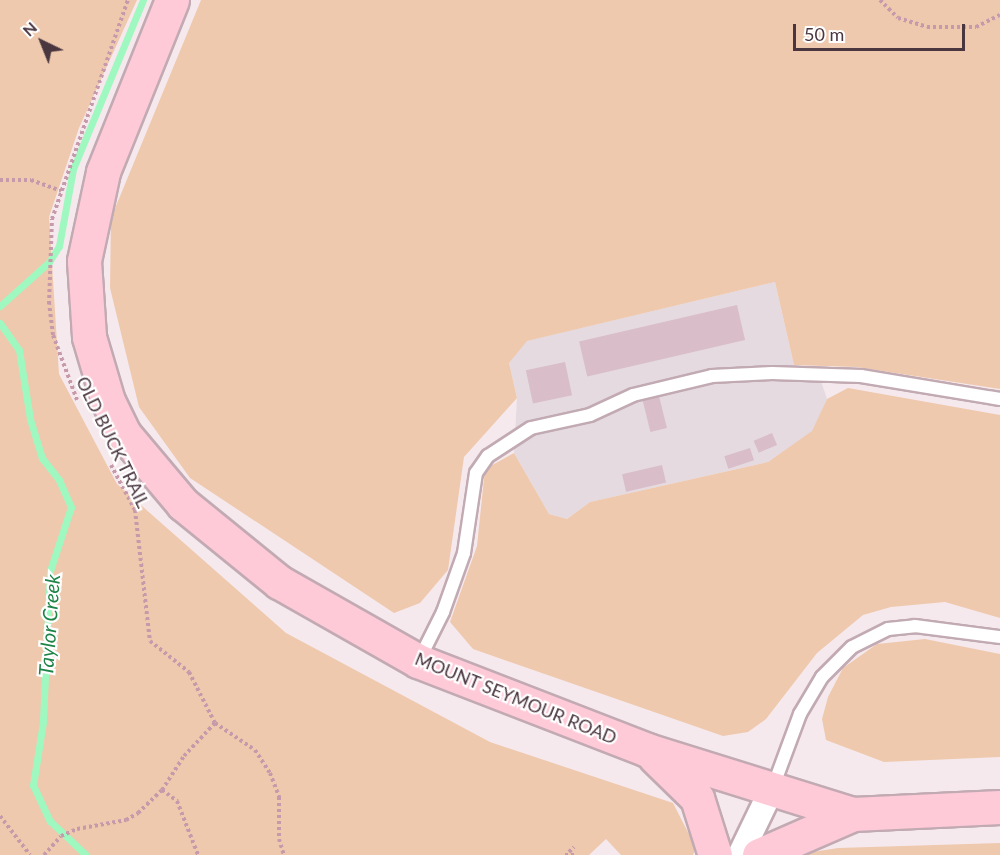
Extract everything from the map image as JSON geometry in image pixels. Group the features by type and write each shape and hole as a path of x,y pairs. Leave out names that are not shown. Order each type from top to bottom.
{"street":[{"name":"MOUNT SEYMOUR ROAD","path":"172,0 103,172 91,217 84,261 89,338 108,401 124,434 151,470 220,537 279,582 418,661 647,750 771,791 853,813 1000,807"},
{"path":"647,750 697,798 715,855"},
{"path":"740,855 771,791"},
{"path":"759,855 853,813"}],"lane":[{"path":"418,661 443,612 464,553 476,473 488,456 531,429 590,415 633,395 712,376 772,373 861,376 1000,399"},
{"path":"771,791 800,714 822,677 852,646 888,629 915,626 1000,637"}],"path":[{"name":"OLD BUCK TRAIL","path":"80,406 53,334 50,277 52,219 128,0"},
{"path":"880,0 898,18 927,27 976,27 1000,15"},
{"path":"0,180 31,180 61,191"},
{"name":"OLD BUCK TRAIL","path":"108,458 135,510 150,641 189,672 215,723 255,750 270,773 279,797 279,839 284,855"},
{"path":"44,855 51,847 77,829 126,820 162,790 184,756 215,723"},
{"path":"162,790 177,801 198,855"},
{"path":"0,816 30,855"},
{"path":"567,854 574,847"},
{"path":"567,854 575,855"}],"shaded area":[{"path":"0,0 137,0 79,128 49,217 59,374 117,484 286,633 490,742 673,803 696,848 693,855 621,855 606,839 589,855 0,855"},
{"path":"201,0 1000,0 1000,389 856,367 794,365 775,282 527,341 509,363 517,398 464,457 448,570 420,603 394,613 190,478 139,407 110,288 111,218"},
{"path":"775,282 794,365 816,366 827,399 813,431 768,462 590,502 567,519 549,514 514,453 517,398 509,363 526,341"},
{"path":"848,388 1000,415 1000,618 945,602 891,607 863,615 817,653 766,719 748,732 723,736 473,649 450,622 477,546 485,469 514,453 549,514 567,519 590,502 768,462 812,431 827,399"},
{"path":"925,639 1000,654 1000,757 884,762 826,740 822,719 828,697 843,668 877,644"},
{"path":"1000,843 1000,855 793,855 838,848"}],"building":[{"path":"737,305 745,340 587,377 579,341"},
{"path":"565,362 572,395 533,404 526,370"},
{"path":"658,392 667,428 650,432 642,396"},
{"path":"772,433 777,445 759,453 754,441"},
{"path":"750,448 754,460 728,469 724,456"},
{"path":"662,465 666,483 626,492 622,474"}],"waterway":[{"path":"0,306 49,262 59,246 73,169 143,0"},
{"name":"Taylor Creek","path":"0,323 19,350 30,419 42,458 59,480 71,507 50,571 43,722 33,785 50,821 86,855"}]}
